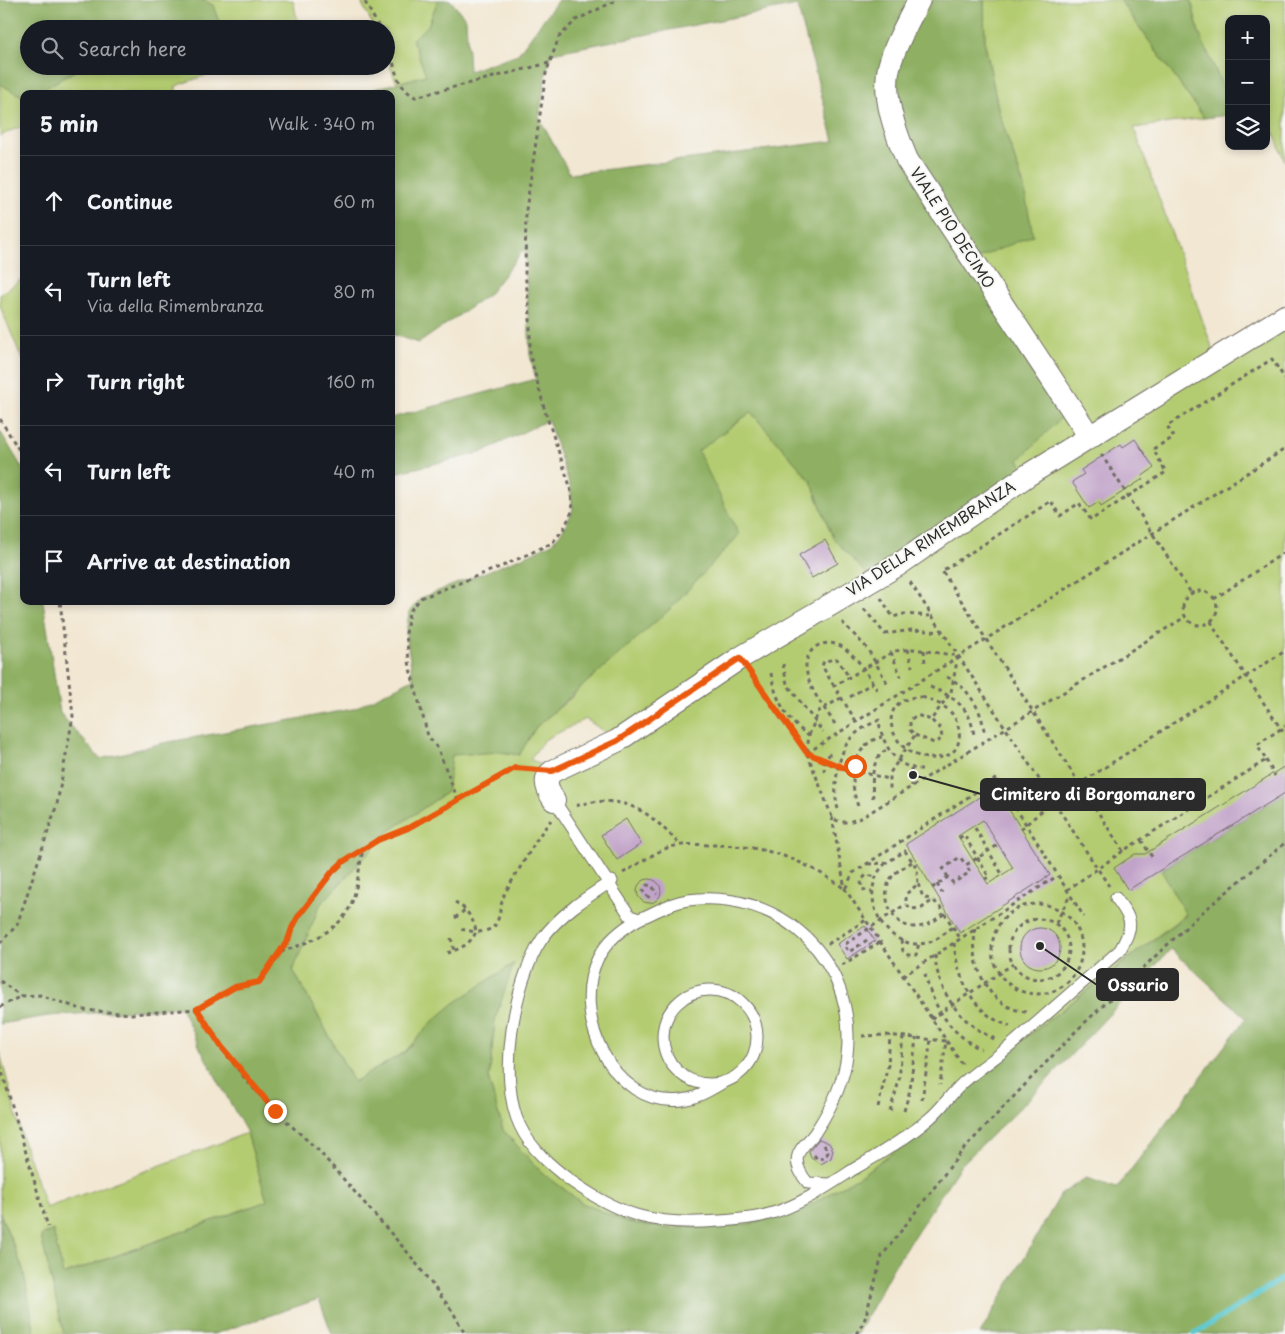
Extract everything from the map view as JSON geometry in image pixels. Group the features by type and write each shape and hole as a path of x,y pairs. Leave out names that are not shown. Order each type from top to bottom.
{"street":[{"name":"VIALE PIO DECIMO","path":"919,0 888,69 889,103 897,134 907,160 1090,436"},
{"name":"VIA DELLA RIMEMBRANZA","path":"552,771 617,741 740,658 898,565 1028,475 1285,316"},
{"path":"552,771 548,774 546,781 557,806"}],"lane":[{"path":"557,806 610,882 630,916 639,919"},
{"path":"610,882 563,917 543,938 530,961 520,988 513,1020 510,1055 511,1090 518,1123 528,1140 560,1172 601,1201 652,1220 679,1224 742,1220 770,1214 830,1184 930,1118 971,1077 1120,950 1130,931 1130,919 1116,898"},
{"path":"724,1082 708,1084 692,1081 678,1072 669,1059 664,1043 664,1027 670,1013 679,1002 691,994 705,990 727,993 745,1005 753,1018 757,1032 756,1048 750,1063 739,1075 699,1096 681,1100 663,1099 632,1086 615,1072 595,1034 590,990 598,958 617,934 661,907 687,900 720,898 742,903 775,914 789,923 808,938 824,957 844,996 848,1020 847,1056 837,1094 817,1130 803,1146 798,1156 798,1165 808,1183 830,1184"}],"path":[{"path":"458,800 445,772 442,757 428,736 408,651 406,634 408,612 421,598 505,565 552,543 564,530 573,510 570,486 545,411 530,355 530,314 525,273 527,201 549,63 559,37 576,20 617,0"},
{"path":"365,2 375,20"},
{"path":"395,73 404,90 415,97 549,63"},
{"path":"1123,851 942,571 1051,501 1060,516 1079,503 1091,520 1166,472 1153,450 1174,437 1166,426 1272,359 1285,379"},
{"path":"0,419 20,452"},
{"path":"1090,436 1191,593"},
{"path":"807,753 1285,449"},
{"path":"1214,599 1285,552"},
{"path":"898,565 1116,898"},
{"path":"1206,592 1214,599 1217,608 1211,621 1198,625 1192,624 1185,617 1184,601 1191,593 1206,592"},
{"path":"880,597 893,617 904,614 932,616"},
{"path":"0,943 16,925 57,804 73,716 60,605"},
{"path":"864,609 885,634 912,630 943,632"},
{"path":"832,817 846,822 861,818 1185,617"},
{"path":"1211,621 1285,735"},
{"path":"842,622 859,638 875,660 889,686"},
{"path":"835,724 807,676 806,664 812,650 824,644 839,646 855,657 877,690"},
{"path":"834,686 891,652 908,649 958,656"},
{"path":"908,649 912,668"},
{"path":"924,650 925,664"},
{"path":"1022,829 1053,801 1285,651"},
{"path":"891,652 901,677"},
{"path":"932,720 949,695 958,656"},
{"path":"740,658 807,753 832,817 845,889"},
{"path":"849,677 837,659 824,661 822,666 825,673 856,721"},
{"path":"783,664 787,684 823,732"},
{"path":"771,673 776,694 782,706 800,730 809,735"},
{"path":"947,677 954,680 975,703 982,717 984,731"},
{"path":"850,697 872,683"},
{"path":"930,687 949,695 966,708 972,721 974,736"},
{"path":"915,697 942,706 950,712 957,724 959,742 956,749 948,756 936,758 922,757 906,749 897,741 891,728 894,709 904,700 915,697"},
{"path":"807,753 809,735 814,720 824,707 841,698"},
{"path":"924,715 932,720 941,729 942,740 934,743 915,735 909,725 913,716 924,715"},
{"path":"864,716 868,725"},
{"path":"838,809 835,787 839,767 852,738 868,725 879,720 882,737 888,750 911,768 922,769"},
{"path":"1275,776 1257,745 1285,726"},
{"path":"890,791 889,779 898,759 915,735"},
{"path":"858,806 853,784 857,758 865,746 882,737"},
{"path":"873,798 872,776 877,761 888,750"},
{"path":"807,753 825,762 854,772 889,779"},
{"path":"824,772 825,762 830,753"},
{"path":"1067,890 1123,851 1266,760"},
{"path":"0,1007 21,996 40,996 84,1010 131,1014 197,1009 235,987 259,982 280,952 298,917 332,872 344,861 363,849 408,828 515,768 552,771"},
{"path":"911,768 912,786"},
{"path":"845,889 853,873 997,778 1084,917"},
{"path":"459,930 489,932 493,929 499,917 502,900 512,880 557,806 597,801 628,805 653,819 683,845"},
{"path":"975,828 1002,874"},
{"path":"959,838 964,835 989,877 986,879"},
{"path":"1141,840 1154,860"},
{"path":"856,1334 864,1322 882,1256 962,1151 1076,1031 1198,916 1285,843"},
{"path":"610,882 667,848 683,845 729,844 753,846 776,852 814,868 845,889 971,1077"},
{"path":"966,866 998,845"},
{"path":"280,952 315,939 342,920 353,900 363,849"},
{"path":"953,927 934,941 919,944 901,940 891,934 880,922 876,911 874,893 877,877 886,863 904,851 917,868 918,884 923,897 933,900 942,907 960,938"},
{"path":"960,858 970,872 953,883 948,877 943,869 960,858"},
{"path":"912,862 898,870 888,882 888,902 893,914 901,923 913,927 929,923 945,914"},
{"path":"868,864 886,863"},
{"path":"874,893 862,890 861,881 866,876 877,877"},
{"path":"903,976 1058,876"},
{"path":"932,888 948,877"},
{"path":"918,884 906,894 906,904 910,909 919,909 933,900"},
{"path":"937,884 942,893"},
{"path":"1056,924 1070,895"},
{"path":"447,953 469,943 476,932 474,924 465,910 455,902"},
{"path":"867,940 849,952 844,945 906,904"},
{"path":"1034,904 1049,905 1062,911 1075,925 1082,944 1080,964 1069,980 1052,991 1032,993 1014,987 1000,973 994,960 994,939 999,925 1012,912 1034,904"},
{"path":"1008,907 1012,912"},
{"path":"455,918 465,910"},
{"path":"1034,918 1042,918 1056,924 1064,932 1068,943 1068,955 1060,971 1049,977 1038,979 1021,973 1013,964 1008,950 1015,929 1034,918"},
{"path":"827,944 866,920"},
{"path":"975,929 975,960 977,970 984,983 999,1000 1008,1006 1018,1010 1034,1012"},
{"path":"451,938 454,951"},
{"path":"821,939 831,950"},
{"path":"901,940 902,951 908,955 916,955 919,944"},
{"path":"844,972 841,963 880,942"},
{"path":"954,943 958,972 976,1004 995,1019 1018,1028"},
{"path":"935,955 937,972 952,1005 977,1031 1001,1042"},
{"path":"931,1019 1013,964"},
{"path":"925,974 940,1013 963,1037 987,1052"},
{"path":"0,981 21,996"},
{"path":"197,1009 221,1046 248,1081 275,1111 318,1150 409,1254 466,1334"},
{"path":"858,1044 859,1030"},
{"path":"859,1036 890,1035 946,1041"},
{"path":"878,1107 888,1065 890,1035"},
{"path":"890,1111 899,1081 903,1036"},
{"path":"904,1111 910,1090 916,1038"},
{"path":"922,1100 931,1039"},
{"path":"939,1094 946,1041"},
{"path":"0,1065 48,1227"},
{"path":"820,1144 827,1147 828,1152 825,1158 820,1159"}],"green space":[{"path":"0,0 202,0 213,5 218,20 20,20 20,75 68,75 42,90 20,90 20,95 0,84"},
{"path":"202,0 293,0 297,20 214,20"},
{"path":"360,0 438,0 428,26 426,75 397,83 393,75 395,75 395,20 370,20"},
{"path":"438,0 450,0 466,19 469,71 518,54 558,0 984,0 985,44 999,113 1023,184 1033,235 974,260 1071,408 1019,460 1028,475 872,580 833,538 811,481 751,412 698,451 739,535 669,610 536,727 519,755 500,752 452,755 447,792 388,832 320,905 293,970 354,1082 405,1052 432,1022 453,1004 514,963 495,1019 489,1081 503,1130 540,1171 582,1203 627,1222 670,1229 750,1224 805,1208 860,1176 925,1129 974,1077 1186,915 1161,870 1285,793 1285,1334 980,1334 1061,1194 1086,1178 1117,1188 1246,1018 1171,949 1038,1090 960,1166 893,1268 857,1334 332,1334 319,1299 214,1334 64,1334 41,1236 53,1230 63,1275 267,1201 247,1133 201,1050 181,1007 48,1016 0,1024 0,431 20,464 20,605 44,605 60,713 100,759 163,743 353,709 413,679 406,634 409,612 421,598 530,554 552,543 563,530 573,510 570,486 548,420 480,453 395,473 395,417 536,379 530,355 525,248 488,295 419,343 395,335 395,90 371,90 426,75 412,39 428,26","holes":["797,5 834,141 570,174 539,118 546,73 552,53"]},
{"path":"984,0 1120,0 1204,118 1134,128 1216,358 1277,321 1285,333 1285,793 1162,869 1186,914 974,1077 925,1129 860,1176 805,1208 750,1224 670,1229 627,1222 582,1203 540,1171 503,1130 489,1081 495,1019 513,964 432,1022 405,1052 354,1082 293,970 320,905 388,832 447,792 452,754 500,751 519,755 536,727 574,695 697,451 751,412 811,481 833,538 1028,475 1019,460 973,260 1023,184 999,113 985,44","holes":["586,719 617,741 553,771 530,759 544,740"]},
{"path":"1120,0 1191,0 1199,33 1225,92 1225,115 1204,118"},
{"path":"1191,0 1285,0 1285,162 1270,123 1270,15 1225,15 1225,92 1199,33"},
{"path":"68,75 206,75 176,86 176,90 42,90"},
{"path":"0,84 20,95 20,127 0,136"},
{"path":"20,280 20,354 0,306 0,295"},
{"path":"0,1053 23,1141 46,1208 247,1133 267,1201 62,1275 53,1230 41,1236 64,1334 35,1334 23,1269 0,1213"},
{"path":"0,1213 23,1269 35,1334 0,1334"}],"building":[{"path":"1135,439 1154,468 1141,477 1143,479 1101,506 1099,502 1089,508 1072,482 1084,474 1081,470 1121,444 1123,447"},
{"path":"825,540 838,563 812,578 799,555"},
{"path":"1285,766 1285,793 1128,890 1114,868 1135,854 1145,854"},
{"path":"995,787 1050,875 960,933 906,844","holes":["983,820 1013,868 988,884 958,836"]},
{"path":"626,819 641,844 617,860 601,835"},
{"path":"649,879 658,882 661,891 658,900 649,903 640,900 637,891 640,882"},
{"path":"865,926 875,941 847,959 837,944"},
{"path":"1044,928 1051,931 1057,937 1060,948 1059,956 1051,965 1044,968 1036,968 1029,965 1021,956 1020,944 1023,937 1032,929"},
{"path":"819,1139 829,1143 833,1150 831,1158 821,1164 811,1158 809,1151"}],"waterway":[{"path":"1194,1334 1285,1277"}],"place":[{"name":"Cimitero di Borgomanero","path":"913,775"},
{"name":"Ossario","path":"1040,946"}],"route":[{"path":"275,1111 248,1081 221,1046 197,1009 235,987 259,982 288,940 298,917 332,872 344,861 378,840 408,828 515,768 552,771 617,741 740,658 807,753 854,772 855,766"}]}
